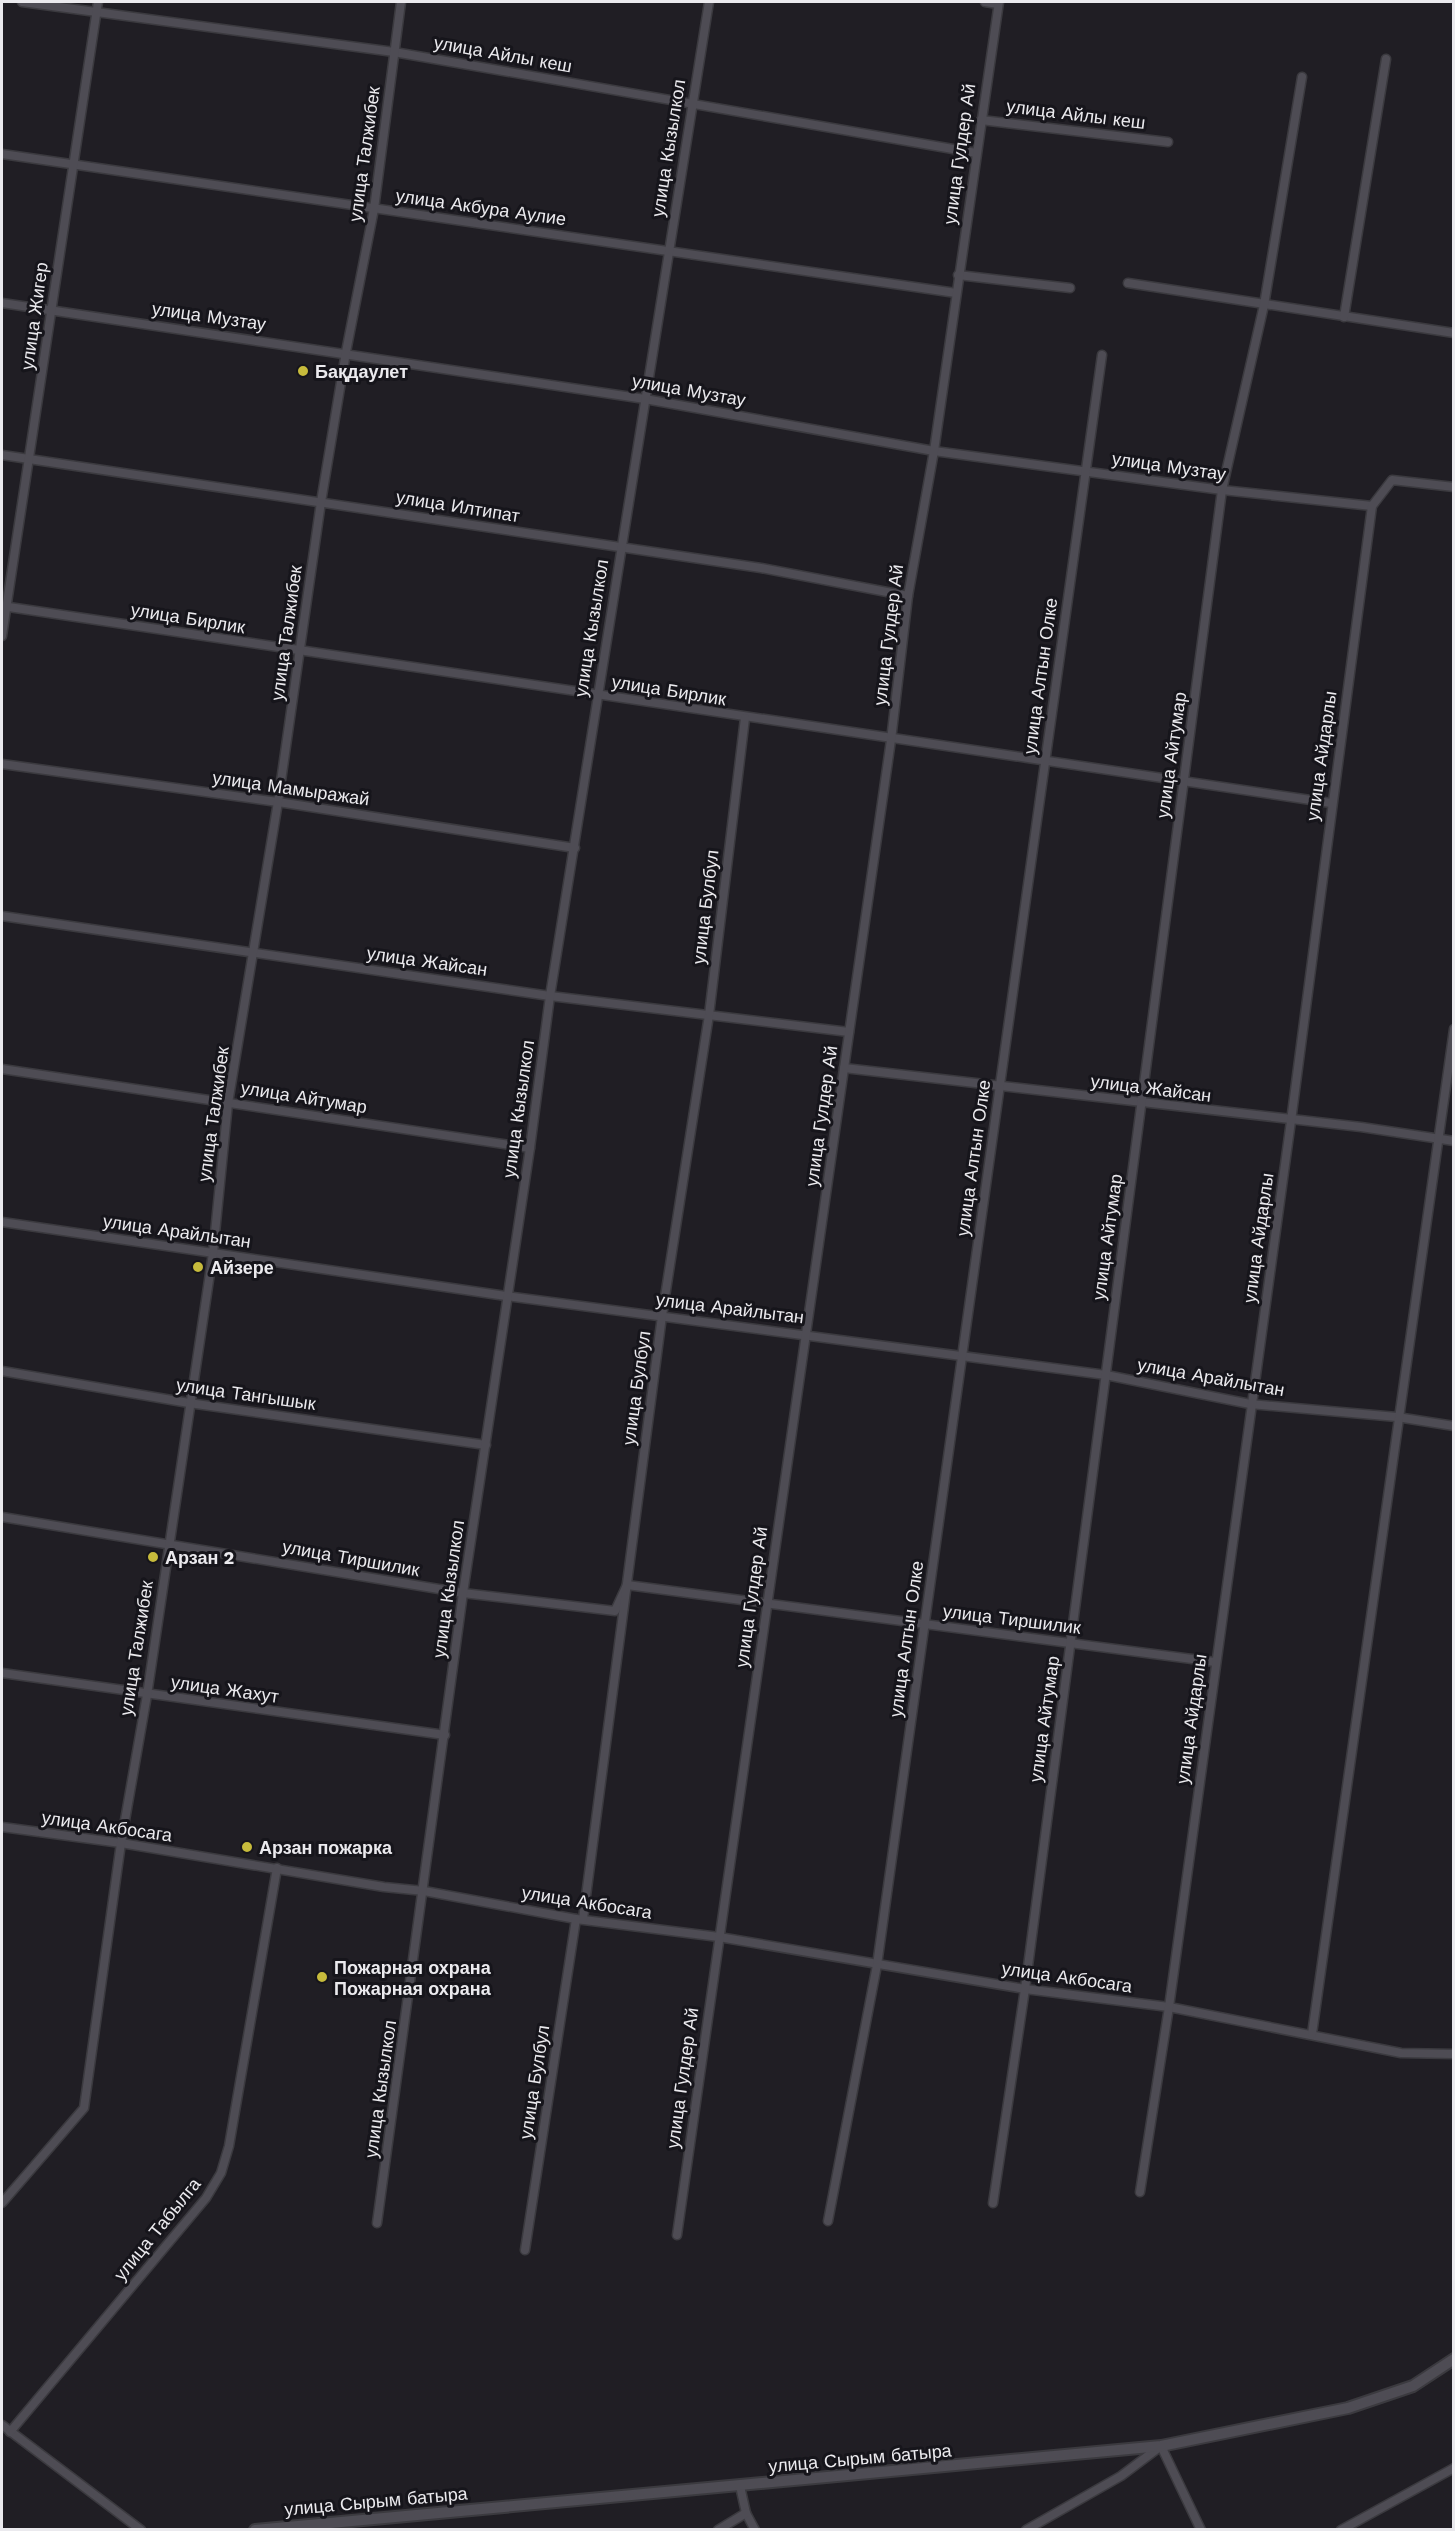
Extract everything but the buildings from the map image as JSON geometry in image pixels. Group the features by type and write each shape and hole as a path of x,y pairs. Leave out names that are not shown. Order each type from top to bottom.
{"street":[{"name":"улица Айлы кеш","path":"22,2 394,52 976,153"},
{"name":"улица Жигер","path":"2,636 4,607 30,459 98,2"},
{"name":"улица Талжибек","path":"2,2203 84,2108 121,1843 147,1695 213,1253 228,1102 278,802 321,502 346,352 374,209 401,2"},
{"name":"улица Кызылкол","path":"377,2223 463,1593 530,1148 550,996 575,848 596,696 709,2"},
{"path":"985,2 998,3"},
{"name":"улица Гулдер Ай","path":"677,2235 891,740 908,596 934,451 998,3"},
{"path":"1344,317 1386,59"},
{"name":"улица Айтумар","path":"993,2203 1025,1989 1222,490 1263,305 1302,78"},
{"name":"улица Айлы кеш","path":"981,120 1168,142"},
{"name":"улица Акбура Аулие","path":"2,154 956,293"},
{"path":"958,275 1070,288"},
{"path":"1128,283 1454,333"},
{"name":"улица Музтау","path":"2,303 346,352 645,399 934,451 1222,490 1372,506"},
{"name":"улица Алтын Олке","path":"828,2221 877,1965 1102,355"},
{"name":"улица Илтипат","path":"2,454 760,568 908,596"},
{"name":"улица Айдарлы","path":"1140,2192 1168,2007 1291,1120 1331,803 1372,506 1392,480 1454,487"},
{"name":"улица Бирлик","path":"4,607 891,740 1331,803"},
{"name":"улица Булбул","path":"525,2250 580,1919 662,1316 709,1015 745,718"},
{"name":"улица Мамыражай","path":"2,764 278,802 575,848"},
{"name":"улица Жайсан","path":"2,916 550,996 849,1032"},
{"path":"1312,2034 1397,1417 1454,1029"},
{"name":"улица Жайсан","path":"844,1068 1454,1141"},
{"name":"улица Айтумар","path":"2,1069 530,1148"},
{"name":"улица Арайлытан","path":"2,1222 506,1296 1106,1375 1250,1404 1397,1417 1454,1426"},
{"name":"улица Тангышык","path":"2,1371 189,1403 486,1445"},
{"name":"улица Тиршилик","path":"2,1516 463,1593 615,1611 627,1585 1215,1662"},
{"name":"улица Жахут","path":"2,1673 445,1735"},
{"name":"улица Акбосага","path":"2,1827 121,1843 384,1887 424,1891 580,1919 719,1937 1025,1989 1168,2007 1401,2053 1454,2054"},
{"name":"улица Табылга","path":"10,2432 206,2198 221,2173 229,2146 277,1868"},
{"name":"улица Сырым батыра","path":"255,2529 1161,2446 1348,2408 1413,2386 1454,2359"},
{"path":"2,2425 141,2529"},
{"path":"1026,2529 1121,2476 1161,2446 1201,2529"},
{"path":"1341,2529 1454,2468"},
{"path":"740,2486 746,2513 755,2529"},
{"path":"718,2529 746,2513"}],"place":[{"name":"Бақдаулет","path":"303,371"},
{"name":"Айзере","path":"198,1267"},
{"name":"Арзан 2","path":"153,1557"},
{"name":"Арзан пожарка","path":"247,1847"},
{"name":"Пожарная охрана Пожарная охрана","path":"322,1977"}]}
